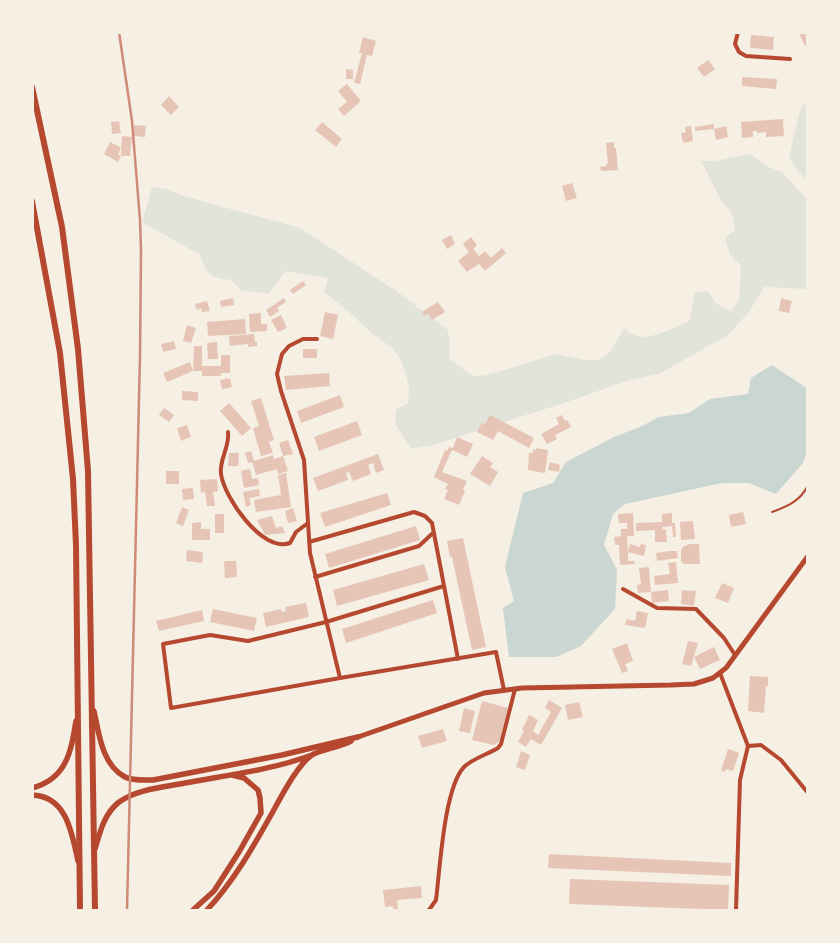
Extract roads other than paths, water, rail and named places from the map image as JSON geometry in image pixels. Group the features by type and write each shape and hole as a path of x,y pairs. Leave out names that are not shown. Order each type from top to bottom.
{"main road":[{"path":"32,87 62,227 78,349 88,471 95,910"},
{"path":"32,201 60,353 73,479 76,545 80,910"},
{"path":"91,702 102,745 108,759 115,769 126,778 139,780 153,780 358,738"},
{"path":"32,788 52,779 63,767 68,756 77,716"},
{"path":"93,853 103,823 110,811 132,795 279,766 341,746 358,738"},
{"path":"207,910 225,891 244,863 284,792 300,768 312,755"},
{"path":"192,910 214,891 261,813 258,790 244,778 230,775"},
{"path":"32,795 39,795 51,800 64,814 70,825 79,866"}],"street":[{"path":"738,32 735,44 739,52 746,56 790,58"},
{"path":"317,339 303,339 288,346 282,354 277,374 304,460 310,553 340,678"},
{"path":"228,432 227,447 221,463 221,476 224,487 249,525 265,538 280,545 290,543 296,532 308,523"},
{"path":"309,542 414,512 425,516 432,523 458,658"},
{"path":"315,577 419,546 434,532"},
{"path":"358,738 457,701 484,693 516,688 694,684 713,678 726,668 808,556"},
{"path":"444,586 326,622 248,640 210,635 163,644 171,708 496,652 504,690"},
{"path":"622,589 657,608 696,609 724,638 735,655"},
{"path":"720,673 748,746 740,780 736,910"},
{"path":"429,910 436,900 446,814 459,774 466,766 498,748 501,744 516,688"},
{"path":"748,746 761,745 781,760 808,792"}],"lane":[{"path":"772,512 790,506 808,485"}],"railway":[{"path":"119,32 132,121 141,250 127,910"}]}
